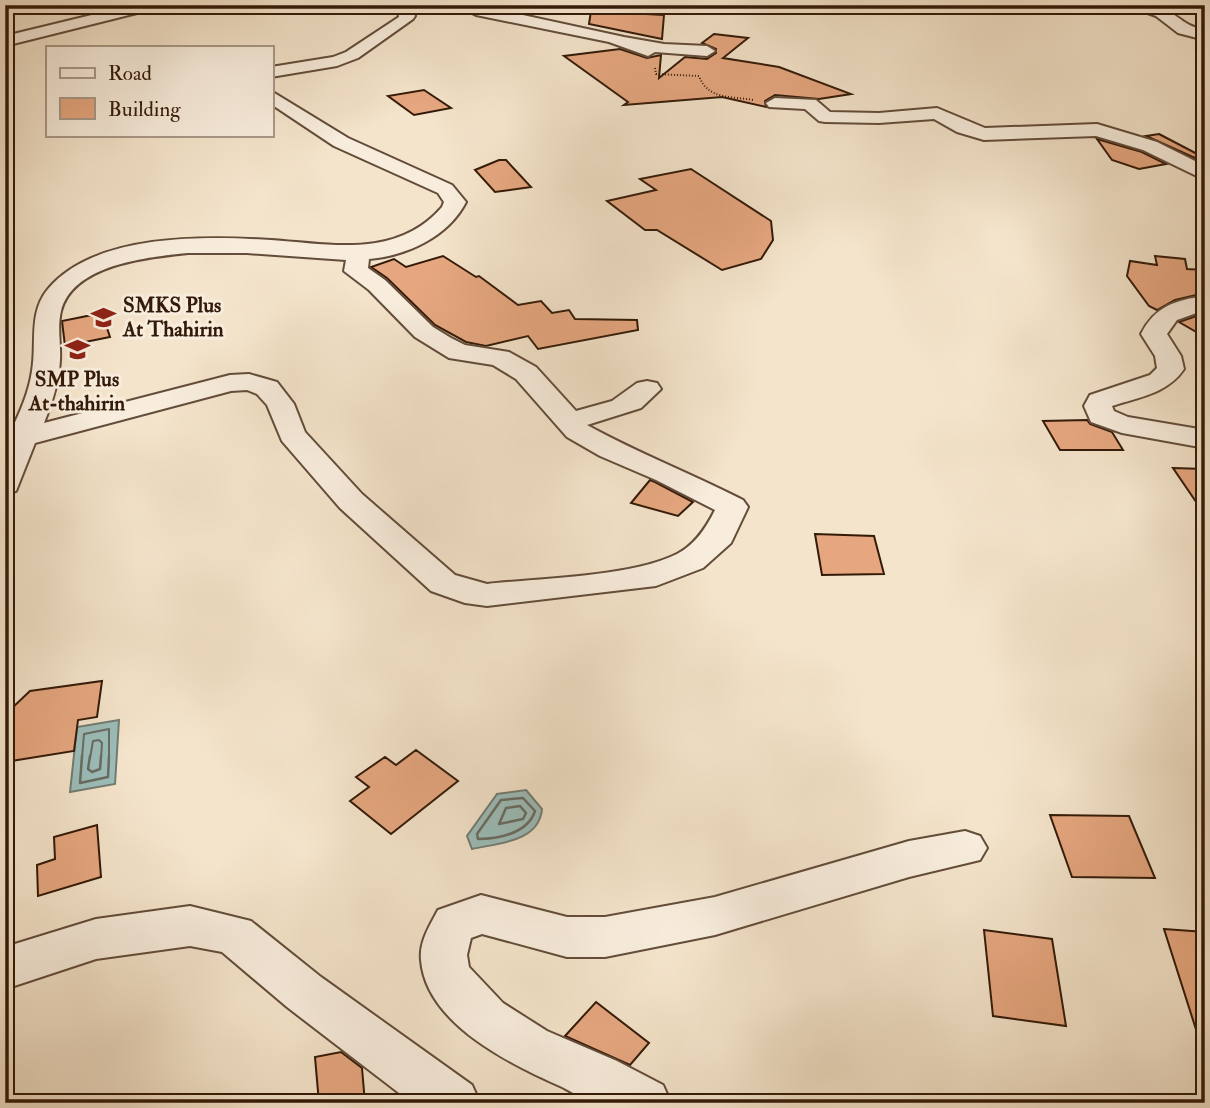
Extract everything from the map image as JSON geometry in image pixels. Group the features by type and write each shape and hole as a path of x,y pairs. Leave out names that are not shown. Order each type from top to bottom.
{"street":[{"path":"5,41 152,5"},
{"path":"273,72 337,61 352,55 404,20 408,16 404,5"},
{"path":"1137,6 1171,5"},
{"path":"1137,6 1161,13 1183,30 1205,35"},
{"path":"467,10 521,13 539,9"},
{"path":"467,10 656,48 707,51"},
{"path":"50,14 114,14"},
{"path":"613,38 648,51"},
{"path":"5,484 14,440 36,412 47,369 47,310 58,292 89,268 130,254 176,248 247,246 358,253 397,248 419,237 449,214 455,202 445,189 341,142 273,97"},
{"path":"775,103 810,104 825,117 879,118 941,113 964,128 984,134 1100,130 1150,146 1205,174"},
{"path":"14,440 230,383 258,384 267,388 280,404 292,435 351,501 443,583 465,592 487,595 643,578 691,561 719,536 732,507 577,431 526,373 500,358 458,352 424,332 377,285 356,271 358,253"},
{"path":"1205,303 1177,308 1159,322 1154,334 1168,356 1171,369 1160,381 1100,401 1098,406 1101,416 1113,422 1163,429 1205,439"},
{"path":"570,421 619,408 640,399 647,389"},
{"path":"645,1103 502,1034 472,1006 447,977 444,942 454,924 481,914 568,937 605,937 715,916 909,859 965,848"},
{"path":"5,968 96,939 190,926 235,935 304,992 454,1103"}],"lane":[{"path":"1186,5 1205,9"}],"path":[{"path":"647,67 655,69 656,74 699,76 704,90 712,96 775,103"}],"water":[{"path":"119,720 115,784 70,792 77,727"},
{"path":"526,790 542,809 534,828 516,839 472,849 467,836 497,794"}],"building":[{"path":"591,11 664,15 662,39 589,24"},
{"path":"714,34 748,38 723,58 779,67 851,94 819,99 775,95 765,101 766,107 722,97 624,105 628,102 564,56 620,49 647,58 661,55 659,78 685,57 707,59 716,53 716,49 702,43"},
{"path":"424,90 451,108 414,115 388,96"},
{"path":"1159,134 1203,157 1195,158 1146,136"},
{"path":"1097,139 1142,152 1166,164 1139,169 1112,160"},
{"path":"499,160 506,160 531,187 495,192 475,170"},
{"path":"691,169 771,221 773,240 761,259 722,270 657,230 645,230 607,201 656,190 640,179"},
{"path":"443,256 476,277 479,276 518,305 541,301 552,313 569,310 575,319 637,320 638,330 538,349 528,336 486,346 466,342 435,325 387,278 371,267 394,259 406,267"},
{"path":"1155,256 1185,259 1187,269 1205,270 1205,293 1175,300 1157,310 1149,306 1127,276 1130,261 1157,265"},
{"path":"102,313 110,337 65,346 62,321"},
{"path":"1205,313 1205,337 1179,322"},
{"path":"1087,420 1090,424 1112,432 1123,450 1060,450 1043,421"},
{"path":"1173,468 1205,469 1205,515"},
{"path":"650,480 693,502 678,516 631,503"},
{"path":"815,534 874,536 884,574 822,575"},
{"path":"102,681 97,717 78,720 74,751 5,762 5,735 11,709 30,691"},
{"path":"416,750 458,781 391,834 350,801 369,787 356,777 385,757 396,765"},
{"path":"1050,815 1129,816 1155,878 1072,877"},
{"path":"97,825 101,877 38,896 37,865 55,859 54,837"},
{"path":"1164,929 1205,932 1205,1042 1200,1042"},
{"path":"984,930 1052,939 1066,1026 993,1016"},
{"path":"596,1002 649,1043 630,1065 565,1036"},
{"path":"341,1052 362,1068 365,1103 319,1103 315,1057"}],"place":[{"name":"SMKS Plus At Thahirin","path":"103,317"},
{"name":"SMP Plus At-thahirin","path":"77,350"}]}
